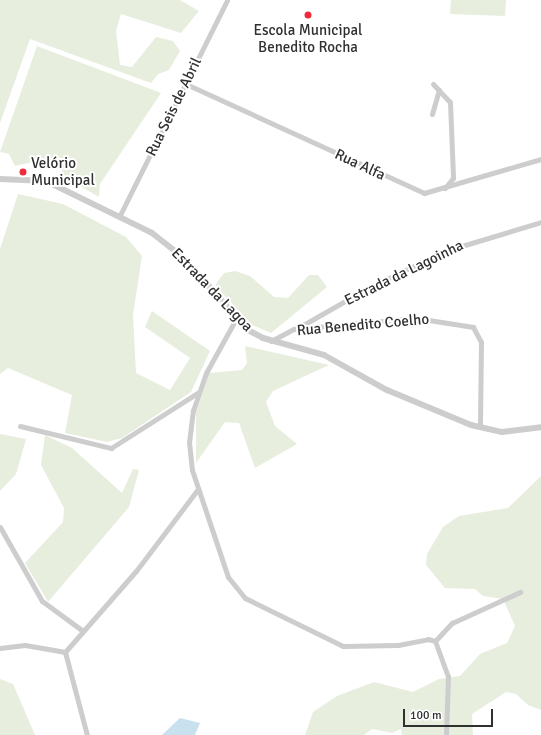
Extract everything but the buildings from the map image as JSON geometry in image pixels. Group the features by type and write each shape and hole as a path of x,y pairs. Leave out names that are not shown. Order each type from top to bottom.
{"street":[{"name":"Rua Seis de Abril","path":"120,215 227,0"},
{"name":"Rua Alfa","path":"186,84 424,193 446,188 541,159"},
{"path":"433,84 448,96 451,111 453,178 446,188"},
{"path":"432,114 439,90"},
{"name":"Estrada da Lagoa","path":"0,179 46,181 120,215 184,258 248,330 271,341 324,355 387,390 480,427 502,432 541,427"},
{"name":"Estrada da Lagoinha","path":"294,329 368,288 445,250 541,222"},
{"path":"236,317 210,363 199,392 189,442 192,470 228,577 242,596 343,646 398,644 428,639 435,641"},
{"name":"Rua Benedito Coelho","path":"271,341 294,329 416,318 474,327 481,342 480,427"},
{"path":"20,426 111,448 199,392"},
{"path":"65,652 141,564 198,489"},
{"path":"0,526 42,601 83,631"},
{"path":"435,641 452,623 520,592"},
{"path":"435,641 447,670 446,735"},
{"path":"0,648 25,645 65,652"},
{"path":"65,652 87,735"}],"green space":[{"path":"0,0 180,0 199,11 181,33 121,14 116,31 120,65 132,67 156,37 173,41 180,51 169,70 158,74 151,83 30,39 0,123"},
{"path":"451,0 506,0 505,16 450,14"},
{"path":"37,46 161,93 100,184 99,197 65,177 61,169 37,161 15,166 9,154 0,152"},
{"path":"18,194 63,204 126,237 142,256 133,315 136,373 170,390 190,358 145,327 152,311 210,351 191,392 122,438 107,442 65,433 72,395 8,368 0,374 0,249"},
{"path":"235,271 250,276 274,297 288,298 309,275 318,275 327,287 271,333 252,325 215,285 224,273"},
{"path":"245,346 329,365 273,391 266,402 275,426 297,444 255,468 239,423 225,422 196,463 196,413 209,373 242,370 247,363"},
{"path":"0,434 26,439 16,474 0,491"},
{"path":"45,435 72,448 122,493 133,469 139,470 129,507 48,602 25,563 63,522 64,508 41,465"},
{"path":"541,476 541,710 528,705 516,694 506,692 472,714 473,735 402,735 401,729 392,733 372,729 364,735 305,735 313,712 337,696 374,682 413,692 439,679 460,676 480,654 507,643 515,626 503,599 483,596 475,589 445,588 426,565 427,554 443,527 459,516 508,508"},
{"path":"0,679 13,684 35,735 0,735"}],"water":[{"path":"180,718 200,723 195,735 162,735"}],"place":[{"name":"Escola Municipal Benedito Rocha","path":"308,15"},
{"name":"Velório Municipal","path":"23,172"}]}
